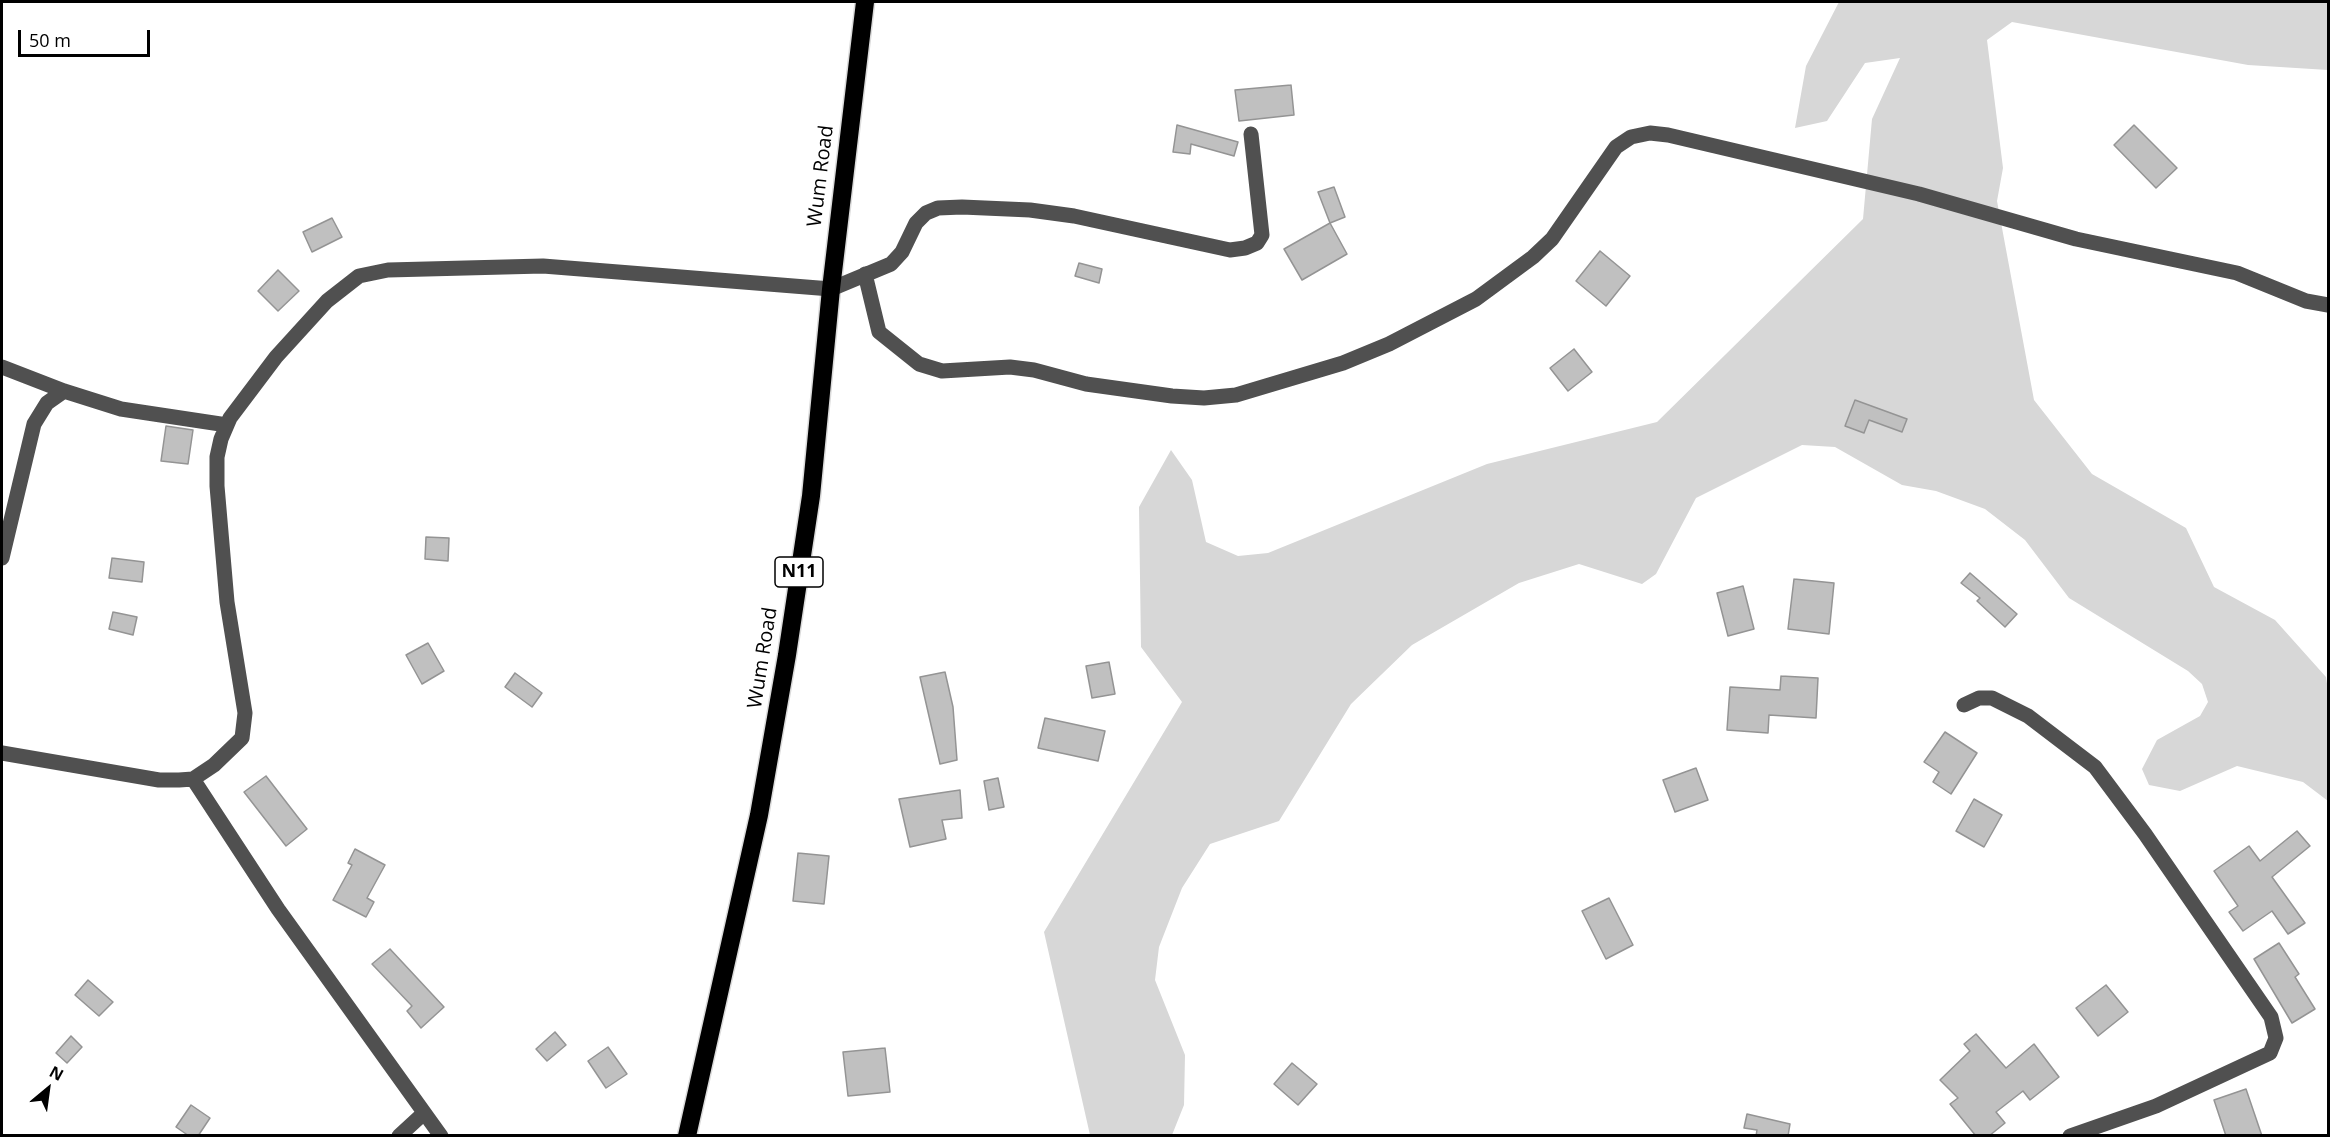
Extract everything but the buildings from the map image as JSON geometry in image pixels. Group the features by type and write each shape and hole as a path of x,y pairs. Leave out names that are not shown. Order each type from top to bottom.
{"highway":[{"name":"Wum Road","path":"687,1136 743,894 785,666 811,496 831,289 865,2"}],"street":[{"path":"865,274 879,332 919,364 942,371 1010,367 1034,370 1086,384 1172,396 1204,398 1236,395 1343,363 1389,344 1476,298 1533,257 1552,239 1600,165 1616,147 1631,137 1650,133 1668,135 1919,194 2076,239 2236,273 2306,301 2328,305"},
{"path":"2,753 159,780 193,779 233,750 242,738 245,725 227,602 217,486 217,457 227,426 276,357 327,301 359,276 388,270 543,266 831,289 891,264 906,245 916,223 926,213 938,208 1007,209 1063,214 1230,250 1245,248 1257,243 1262,235 1251,134"},
{"path":"2,367 63,391 121,409 227,426"},
{"path":"2,558 34,424 47,403 63,391"},
{"path":"1964,705 1979,698 1992,698 2028,716 2095,767 2158,852 2271,1017 2276,1038 2270,1053 2156,1106 2070,1136"},
{"path":"193,779 278,909 441,1136"},
{"path":"399,1136 424,1113"}],"shaded area":[{"path":"1839,2 2328,2 2328,70 2248,65 2012,22 1987,40 2003,168 1997,201 2034,400 2092,474 2186,528 2214,587 2275,620 2326,677 2328,801 2303,782 2237,766 2180,791 2149,785 2142,769 2157,740 2200,716 2208,702 2202,684 2188,671 2069,598 2025,540 1985,509 1936,491 1902,485 1835,447 1802,445 1696,498 1656,574 1642,584 1579,564 1519,583 1412,645 1351,704 1279,821 1210,844 1182,888 1159,947 1155,980 1185,1055 1184,1105 1172,1135 1090,1135 1044,932 1182,702 1141,647 1139,507 1171,450 1192,480 1206,542 1238,556 1268,553 1487,464 1657,422 1863,219 1872,119 1900,58 1865,63 1827,121 1795,128 1806,66"}]}
